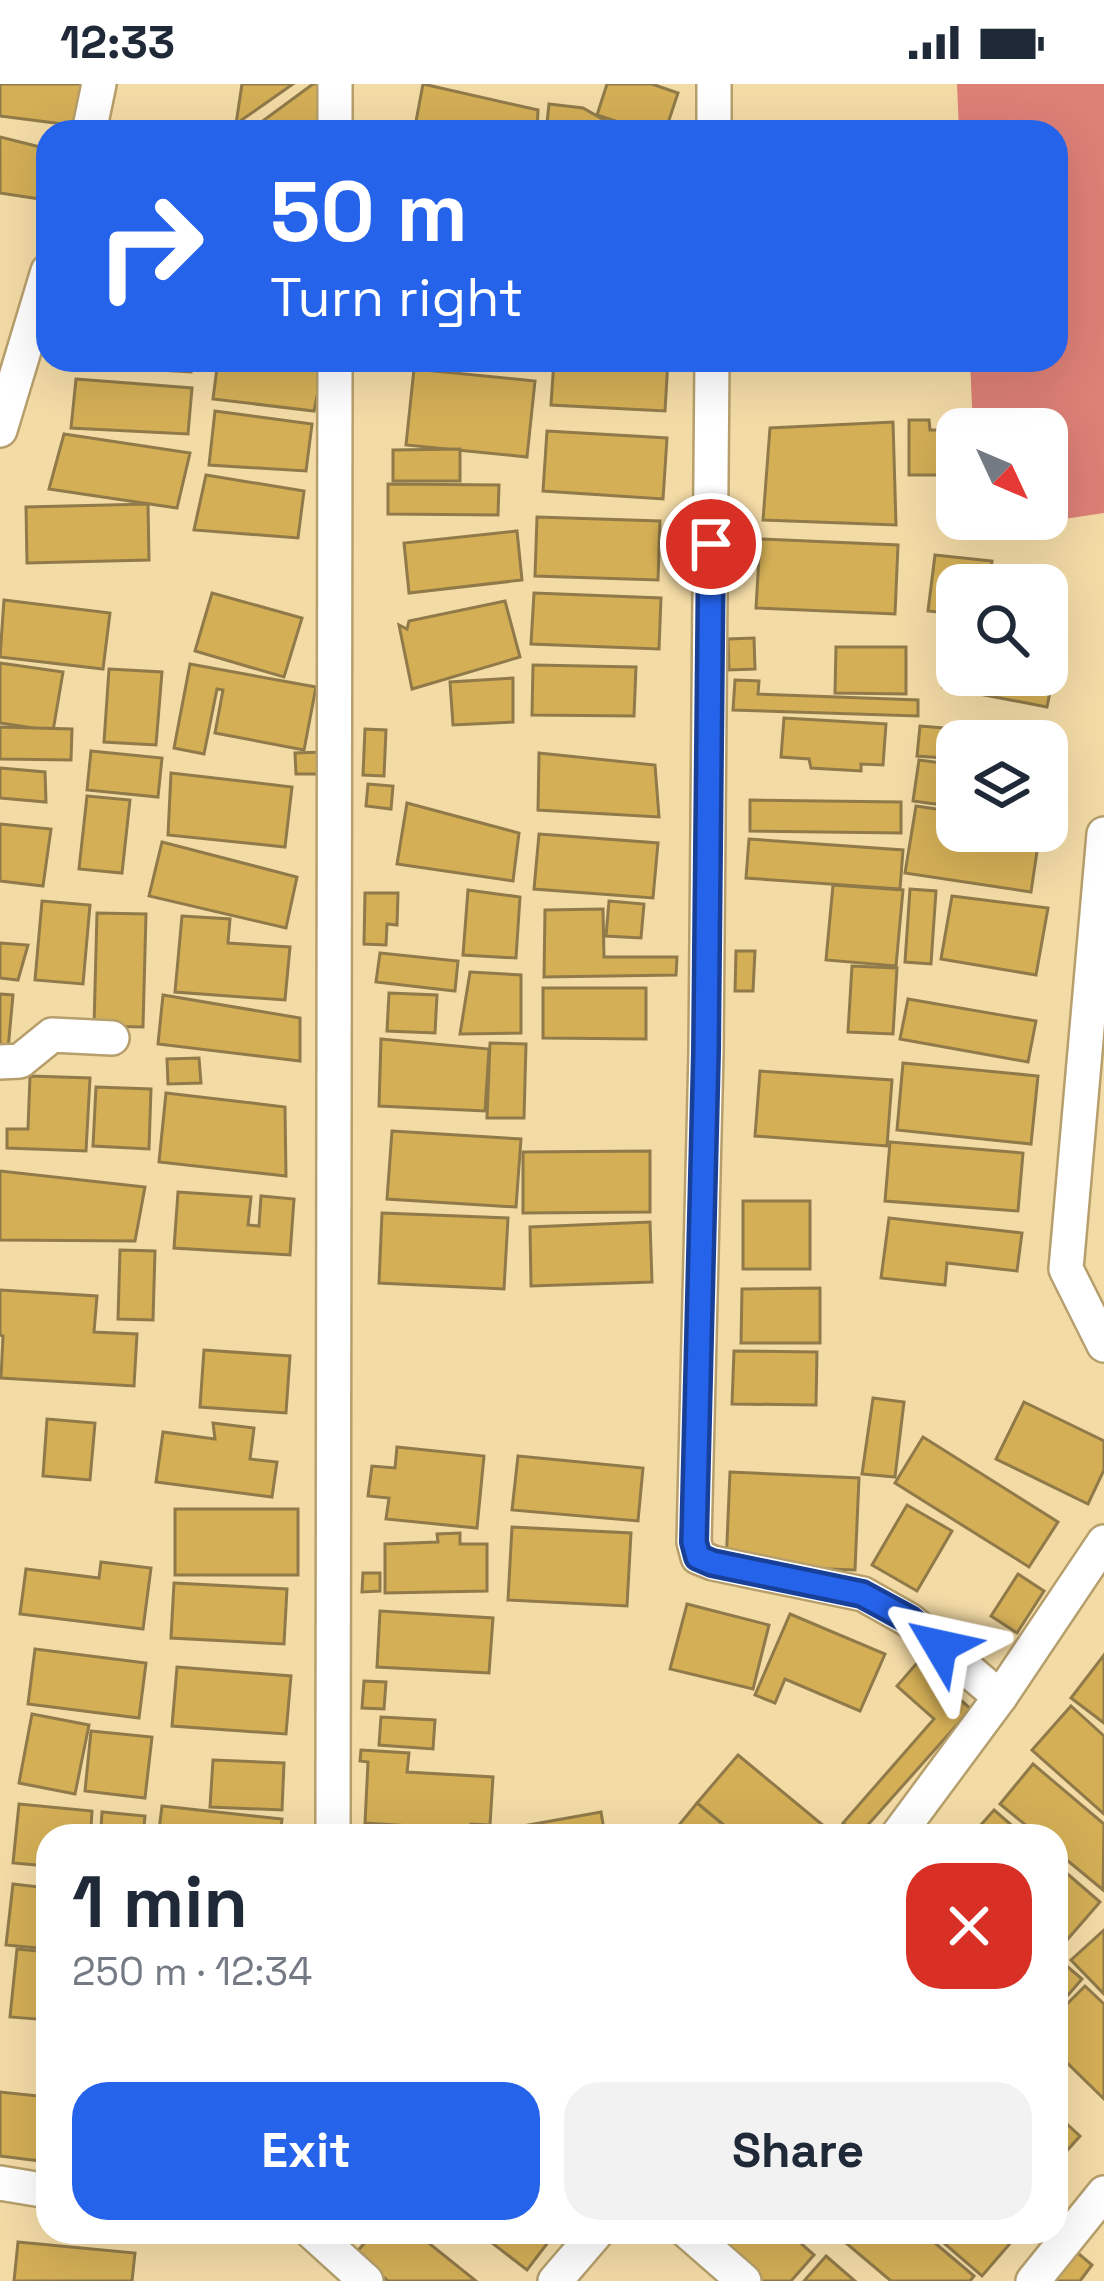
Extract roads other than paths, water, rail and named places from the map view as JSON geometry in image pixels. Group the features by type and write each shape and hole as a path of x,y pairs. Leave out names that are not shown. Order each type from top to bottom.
{"street":[{"path":"92,120 99,84"},
{"path":"335,84 335,120"},
{"path":"714,120 715,84"},
{"path":"0,430 36,311"},
{"path":"333,1824 335,372"},
{"path":"712,372 706,1052 694,1542 698,1557 712,1563 862,1594 910,1620 1000,1697"},
{"path":"1104,834 1066,1269 1104,1346"},
{"path":"0,1062 20,1061 52,1035 112,1038"},
{"path":"906,1824 1000,1697 1104,1541"},
{"path":"0,2183 36,2189"},
{"path":"1068,2238 1104,2193"},
{"path":"325,2244 366,2281"},
{"path":"555,2281 587,2244"},
{"path":"701,2244 743,2281"},
{"path":"1033,2281 1063,2244"}]}
